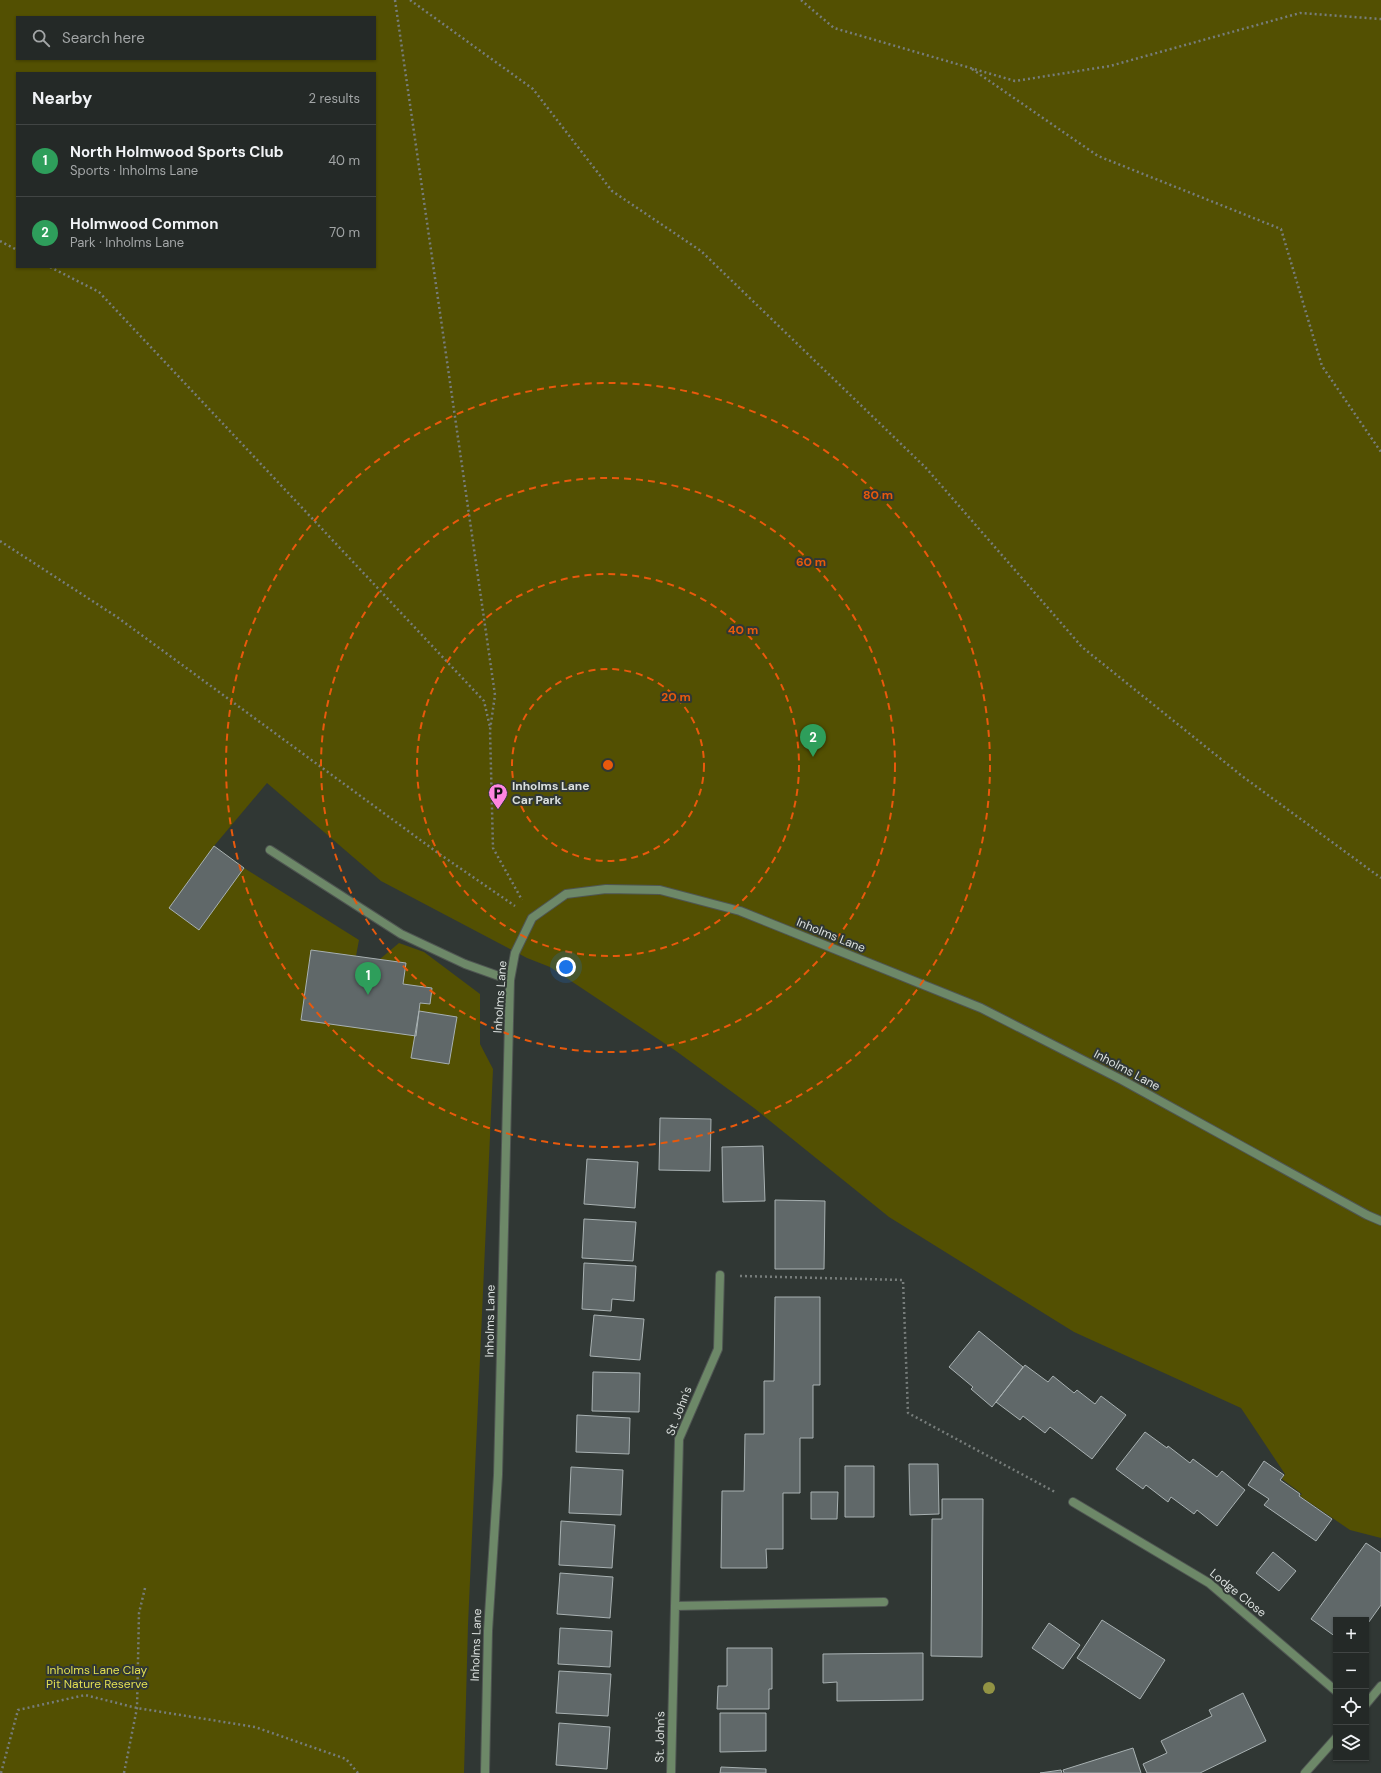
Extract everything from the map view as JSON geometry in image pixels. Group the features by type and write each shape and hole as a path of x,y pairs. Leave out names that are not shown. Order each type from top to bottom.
{"street":[{"path":"270,850 401,934 464,964 510,980"},
{"name":"Inholms Lane","path":"485,1773 488,1631 498,1475 510,980 515,953 532,918 566,894 606,889 660,890 740,911 981,1008 1122,1080 1381,1221"},
{"name":"St. John's","path":"671,1773 680,1439 718,1349 720,1275"},
{"name":"Lodge Close","path":"1073,1502 1209,1582 1334,1689"},
{"path":"675,1606 884,1602"},
{"path":"1369,1700 1381,1686"},
{"path":"1305,1773 1333,1741"}],"path":[{"path":"395,0 495,695 490,730 493,848 532,918"},
{"path":"410,0 533,89 612,191 701,251 926,468 1082,647 1242,776 1381,878"},
{"path":"801,0 834,28 1016,81 1110,66 1300,13 1381,19"},
{"path":"970,67 1098,156 1282,229 1322,366 1381,452"},
{"path":"0,241 16,249"},
{"path":"52,268 98,292 484,701 490,730"},
{"path":"0,542 117,617 438,852 532,918"},
{"path":"720,1275 903,1280 908,1413 1073,1502"},
{"path":"124,1773 137,1708 139,1613 145,1588"},
{"path":"1,1773 18,1710 85,1695 137,1708 255,1727 346,1759 358,1773"}],"green space":[{"name":"Inholms Lane Clay Pit Nature Reserve","path":"0,0 1381,0 1381,1538 1350,1530 1300,1496 1302,1494 1282,1479 1285,1474 1241,1408 1074,1332 889,1217 754,1108 676,1051 550,967 527,958 381,881 267,783 214,846 244,868 359,940 356,956 311,950 308,976 416,1036 449,1064 456,1017 419,1011 420,1003 430,1004 432,988 403,984 406,963 380,959 399,943 424,952 480,994 480,1044 493,1069 468,1625 464,1773 0,1773"}],"building":[{"path":"214,846 244,868 199,930 169,908"},
{"path":"311,950 406,963 403,984 432,988 430,1004 420,1003 416,1036 301,1020"},
{"path":"419,1011 457,1017 449,1064 411,1058"},
{"path":"660,1118 711,1119 710,1171 659,1170"},
{"path":"763,1146 765,1201 723,1202 722,1147"},
{"path":"587,1159 638,1162 635,1208 584,1204"},
{"path":"775,1200 825,1201 824,1269 775,1269"},
{"path":"584,1219 636,1222 633,1261 582,1258"},
{"path":"584,1263 636,1266 634,1301 612,1299 611,1311 582,1309"},
{"path":"775,1297 820,1297 820,1385 813,1385 813,1438 800,1438 800,1493 783,1493 783,1549 766,1549 767,1568 721,1568 722,1491 744,1491 745,1434 764,1434 764,1381 774,1381"},
{"path":"594,1315 644,1319 640,1360 590,1356"},
{"path":"979,1331 1023,1367 992,1407 971,1389 973,1387 949,1367"},
{"path":"1025,1365 1048,1382 1053,1376 1074,1393 1077,1390 1095,1404 1101,1396 1126,1415 1092,1459 1050,1427 1045,1433 1023,1416 1020,1420 996,1402"},
{"path":"593,1372 640,1373 639,1412 592,1411"},
{"path":"577,1415 630,1418 629,1454 576,1452"},
{"path":"1145,1432 1167,1448 1168,1446 1190,1463 1193,1459 1217,1477 1222,1471 1245,1490 1217,1526 1197,1510 1194,1514 1171,1497 1168,1502 1146,1485 1143,1489 1116,1469"},
{"path":"1264,1461 1284,1475 1280,1480 1300,1494 1299,1496 1332,1519 1316,1541 1264,1505 1269,1499 1248,1485"},
{"path":"909,1464 938,1464 939,1514 910,1515"},
{"path":"845,1466 874,1466 874,1517 845,1517"},
{"path":"571,1467 623,1470 621,1515 569,1513"},
{"path":"811,1492 838,1492 837,1519 811,1519"},
{"path":"942,1499 983,1499 982,1657 931,1656 932,1519 942,1519"},
{"path":"561,1521 615,1525 612,1568 559,1565"},
{"path":"1366,1543 1381,1553 1381,1605 1369,1622 1369,1617 1333,1617 1333,1635 1311,1619"},
{"path":"1273,1552 1296,1571 1279,1591 1256,1573"},
{"path":"560,1573 613,1577 610,1618 557,1614"},
{"path":"1102,1620 1165,1660 1140,1699 1077,1658"},
{"path":"1049,1623 1080,1645 1063,1669 1032,1648"},
{"path":"560,1628 612,1631 610,1667 558,1664"},
{"path":"727,1648 772,1648 772,1689 769,1689 769,1709 717,1709 718,1686 727,1686"},
{"path":"923,1653 923,1700 837,1701 837,1682 823,1683 823,1654"},
{"path":"559,1671 611,1674 608,1716 556,1713"},
{"path":"1243,1693 1266,1741 1200,1773 1147,1773 1143,1764 1167,1753 1161,1741 1212,1716 1209,1710"},
{"path":"720,1713 766,1713 766,1751 720,1752"},
{"path":"559,1723 610,1727 607,1769 556,1765"},
{"path":"1133,1748 1141,1773 1064,1773 1063,1770"},
{"path":"721,1767 766,1769 766,1773 720,1773"},
{"path":"1061,1770 1062,1773 1040,1773"}],"place":[{"name":"Holmwood Common","path":"813,757"},
{"name":"Inholms Lane Car Park","path":"498,810"},
{"name":"North Holmwood Sports Club","path":"368,995"}]}
